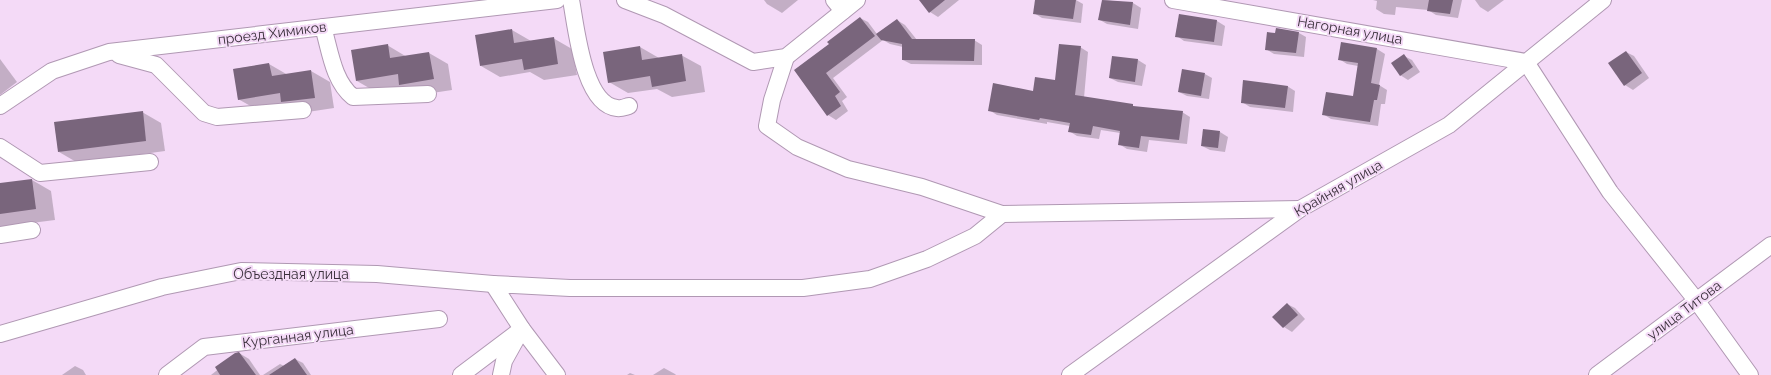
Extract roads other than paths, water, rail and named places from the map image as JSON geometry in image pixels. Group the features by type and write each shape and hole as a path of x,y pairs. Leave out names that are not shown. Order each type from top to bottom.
{"street":[{"name":"проезд Химиков","path":"0,106 52,71 110,52 323,27 478,4 557,0"},
{"path":"571,0 585,70 594,90 602,102 616,108 629,106"},
{"path":"625,0 664,15 753,62 786,57"},
{"path":"857,0 838,6 786,57 772,100 767,126 797,147 848,169 922,188 1002,214 1300,209"},
{"name":"Нагорная улица","path":"1173,0 1526,62"},
{"name":"Крайняя улица","path":"1070,375 1300,209 1449,125 1603,0"},
{"path":"323,27 339,81 345,91 353,97 428,94"},
{"path":"110,52 156,65 204,113 217,117 303,110"},
{"path":"1526,62 1610,192 1696,300 1750,375"},
{"path":"0,147 40,173 150,162"},
{"name":"Объездная улица","path":"0,334 162,287 241,271 377,274 493,284 570,288 803,288 870,279 927,259 975,236 1002,214"},
{"path":"0,235 32,230"},
{"name":"улица Титова","path":"1597,375 1771,244"},
{"path":"493,284 522,329 557,375"},
{"name":"Курганная улица","path":"167,375 204,347 439,320"},
{"path":"461,375 522,329"},
{"path":"501,375 504,361 522,329"}]}
